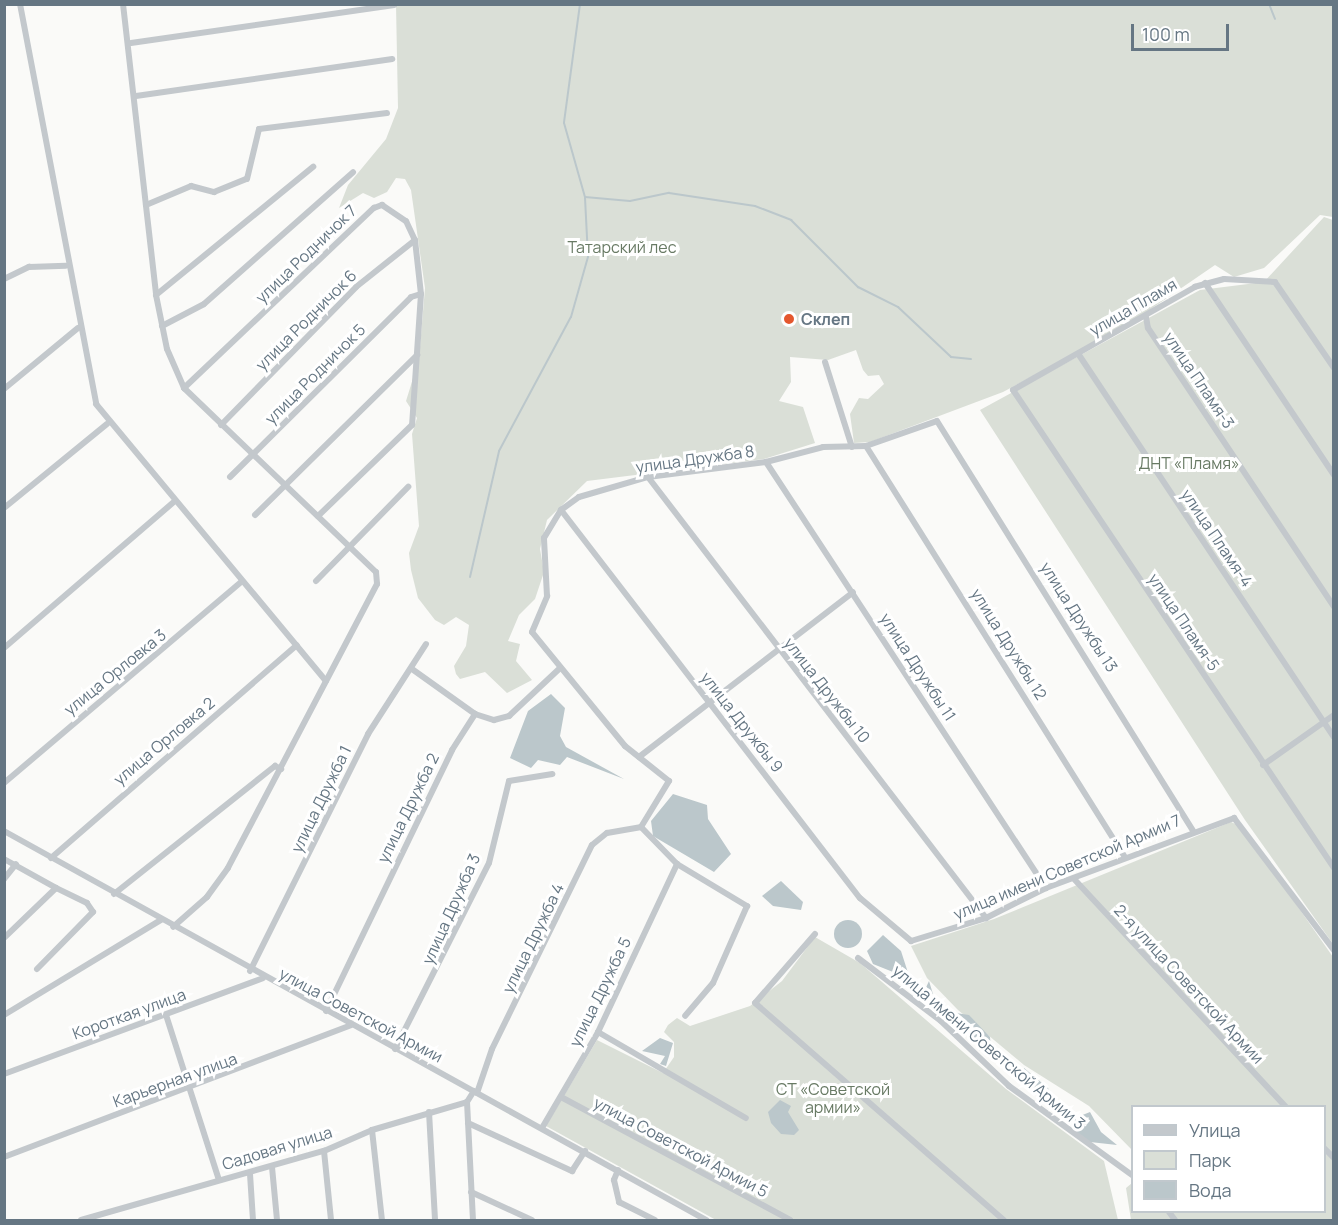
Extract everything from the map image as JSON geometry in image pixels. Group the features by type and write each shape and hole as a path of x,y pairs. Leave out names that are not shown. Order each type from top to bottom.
{"street":[{"path":"20,4 90,390 107,424 175,501 326,681"},
{"path":"123,4 131,43 156,295 162,326 184,388 376,572 377,584 228,868 207,897 173,927"},
{"path":"131,43 394,5"},
{"path":"136,96 392,59"},
{"path":"146,205 191,186 214,192 247,179 259,129 387,113"},
{"path":"156,295 313,167"},
{"path":"162,326 204,304 353,172"},
{"name":"улица Родничок 7","path":"184,388 374,208 394,212 415,240"},
{"path":"318,516 412,425 421,294 415,240"},
{"name":"улица Родничок 6","path":"221,425 356,287 415,240"},
{"path":"4,279 29,267 66,266"},
{"name":"улица Пламя","path":"1013,390 1204,283 1262,278 1275,282 1334,368"},
{"path":"1204,283 1334,476"},
{"name":"улица Родничок 5","path":"230,477 411,297 421,294"},
{"name":"улица Пламя-3","path":"1146,316 1148,328 1334,607"},
{"path":"4,389 78,328"},
{"path":"255,515 417,355"},
{"name":"улица Пламя-4","path":"1079,355 1334,737"},
{"path":"825,362 852,447"},
{"name":"улица Пламя-5","path":"1013,390 1334,868"},
{"name":"улица Дружба 8","path":"641,827 669,781 639,757 559,669 531,625 547,596 544,538 561,510 579,497 648,477 766,462 823,447 866,446 937,421"},
{"name":"улица Дружбы 13","path":"937,421 1193,830"},
{"path":"4,508 107,424"},
{"name":"улица Дружбы 12","path":"866,446 1125,857"},
{"name":"улица Дружбы 11","path":"766,462 1046,888"},
{"name":"улица Дружбы 10","path":"648,477 986,918"},
{"path":"316,581 408,487"},
{"path":"4,648 175,501"},
{"name":"улица Дружбы 9","path":"561,510 860,898 911,941"},
{"name":"улица Орловка 3","path":"4,783 242,581"},
{"path":"639,757 853,592"},
{"name":"улица Дружба 1","path":"250,971 368,734 426,644"},
{"name":"улица Орловка 2","path":"51,858 297,645"},
{"path":"412,669 475,714 494,720 509,716 559,669"},
{"name":"улица Дружба 2","path":"326,1011 452,750 475,714"},
{"path":"1263,765 1334,715"},
{"path":"114,894 275,766 281,769"},
{"name":"улица Дружба 3","path":"395,1049 489,863 508,781 552,774"},
{"name":"улица имени Советской Армии 7","path":"911,941 986,918 1046,888 1075,880 1193,830 1234,818 1334,950"},
{"path":"641,827 677,864 747,906 713,983 685,1016"},
{"name":"улица Дружба 4","path":"475,1092 492,1049 592,845 607,833 641,827"},
{"name":"улица Советской Армии","path":"4,831 250,971 585,1151 706,1221"},
{"path":"4,859 87,903 93,912 37,969"},
{"path":"4,879 16,864"},
{"name":"улица Дружба 5","path":"542,1128 598,1032 677,864"},
{"name":"2-я улица Советской Армии","path":"1075,880 1283,1105"},
{"path":"4,938 56,888"},
{"path":"4,1015 160,920"},
{"path":"815,934 755,1003 1004,1221"},
{"name":"улица имени Советской Армии 3","path":"858,958 940,1021 1009,1086 1131,1174"},
{"name":"Короткая улица","path":"4,1074 263,978"},
{"path":"166,1015 219,1180"},
{"name":"Карьерная улица","path":"4,1156 190,1089 351,1025"},
{"path":"598,1032 746,1118"},
{"path":"473,1221 467,1102 475,1092"},
{"name":"улица Советской Армии 5","path":"561,1097 789,1221"},
{"name":"Садовая улица","path":"81,1221 219,1180 250,1174 324,1151 372,1130 467,1102"},
{"path":"429,1112 435,1221"},
{"path":"468,1123 572,1171 585,1151"},
{"path":"372,1130 382,1221"},
{"path":"324,1151 331,1221"},
{"path":"272,1167 277,1221"},
{"path":"618,1170 614,1180 619,1202 655,1221"},
{"path":"250,1174 253,1221"},
{"path":"471,1192 532,1221"}],"green space":[{"name":"Татарский лес","path":"396,5 1333,5 1333,217 1320,215 1264,268 1234,277 1215,265 1129,324 1003,392 870,442 854,443 850,414 859,398 868,399 884,384 879,375 868,376 863,370 856,350 828,360 790,357 791,382 779,401 803,407 815,443 764,459 587,481 547,520 540,549 544,572 535,599 519,615 508,641 520,644 516,661 532,680 507,693 485,672 460,679 456,674 454,666 466,646 469,625 456,617 444,625 435,620 418,598 411,570 409,553 419,526 412,434 417,418 406,401 419,359 425,288 411,190 405,179 396,178 387,192 374,198 363,193 339,208 348,185 386,139 398,108"},
{"name":"ДНТ «Пламя»","path":"1324,217 1333,220 1333,944 1245,820 980,410 1200,290 1264,282"},
{"path":"1231,822 1242,827 1333,957 1333,1220 1131,1220 1126,1188 1131,1184 1131,1213 1326,1213 1326,1105 1131,1105 1131,1149 1089,1106 1024,1065 958,1010 927,978 911,946 994,919"},
{"name":"СТ «Советской армии»","path":"815,937 860,963 1006,1089 1104,1161 1118,1220 716,1220 546,1126 597,1040 663,1073 674,1057 674,1042 664,1032 668,1025 677,1018 690,1026 750,1006 782,981"}],"water":[{"path":"551,694 565,708 560,736 566,747 624,779 567,757 560,765 538,760 531,768 510,758 528,711"},
{"path":"673,794 707,805 708,819 731,854 714,872 653,836 651,821"},
{"path":"781,881 803,902 801,910 773,906 762,896"},
{"path":"848,920 858,924 862,934 858,944 848,948 838,944 834,934 838,924"},
{"path":"883,935 901,951 911,982 923,994 929,981 933,994 919,997 893,972 873,964 867,951"},
{"path":"956,1013 969,1015 990,1037 991,1050 980,1051 970,1035 948,1024"},
{"path":"660,1038 673,1043 666,1066 660,1064 665,1056 642,1051"},
{"path":"1024,1068 1048,1088 1055,1105 1023,1081"},
{"path":"780,1100 791,1106 788,1112 799,1130 794,1135 781,1134 771,1123 768,1112"},
{"path":"1090,1112 1101,1132 1117,1145 1090,1142 1075,1132 1070,1120"}],"waterway":[{"path":"580,4 564,123 585,197 630,201 669,193 755,206 791,220 858,287 898,307 951,357 971,359"},
{"path":"1269,4 1275,19"},
{"path":"470,577 499,451 571,317 588,257 585,197"}],"place":[{"name":"Склеп","path":"789,319"}]}
